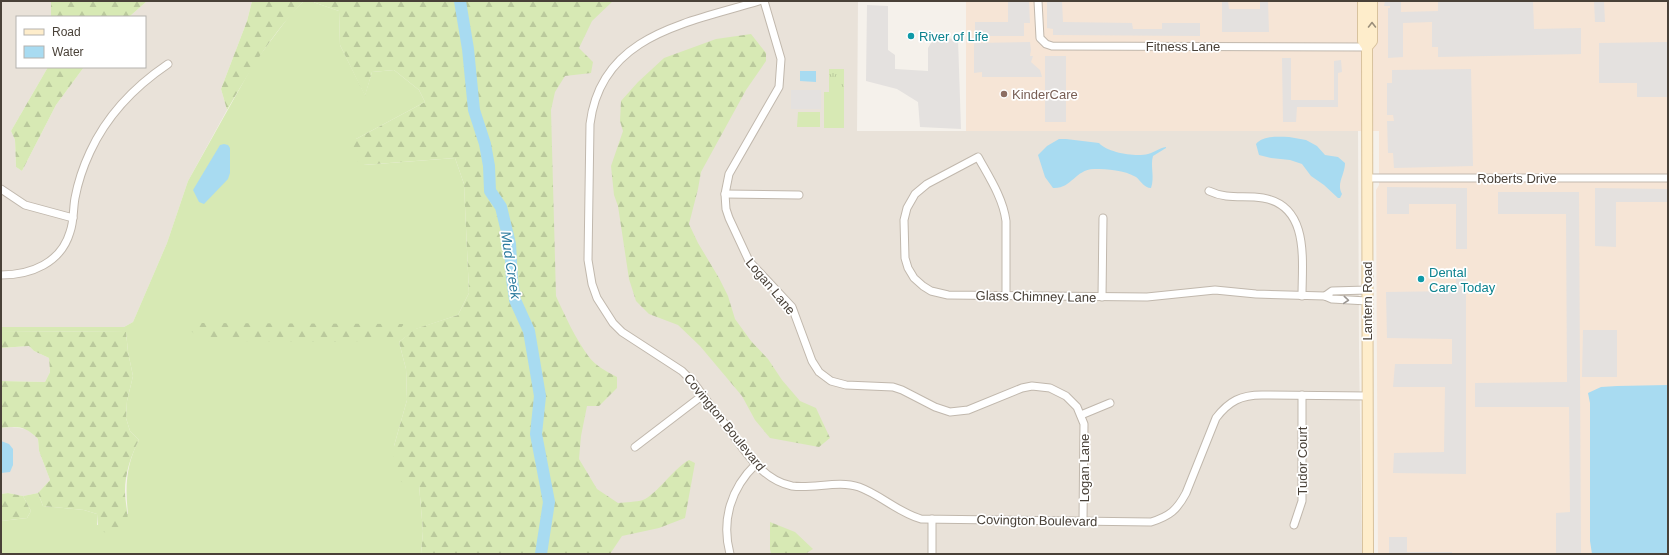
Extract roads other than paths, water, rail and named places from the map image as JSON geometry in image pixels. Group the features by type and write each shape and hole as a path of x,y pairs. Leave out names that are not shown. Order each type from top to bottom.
{"street":[{"name":"Covington Boulevard","path":"759,1 657,33 642,41 624,55 609,73 598,93 591,113 588,260 592,284 597,298 609,317 633,340 661,356 682,371 703,395 756,464 770,476 787,484 796,486 841,485 859,487 902,512 921,519 1151,522 1173,512 1181,504 1216,418 1222,410 1239,398 1249,395 1367,396"},
{"name":"Logan Lane","path":"764,1 780,59 779,87 729,174 725,194 726,209 745,255 752,266 792,307 812,361 819,372 831,380 846,385 893,387 943,410 958,412 968,410 1022,388 1042,386 1050,388 1066,396 1081,415 1084,434 1083,521"},
{"name":"Fitness Lane","path":"1038,1 1040,38 1046,44 1052,46 1367,48"},
{"name":"Lantern Road","path":"1363,1 1363,41 1367,48 1368,554"},
{"name":"Lantern Road","path":"1367,48 1372,41 1372,1"},
{"path":"1,275 13,275 29,272 52,260 68,238 73,218 75,198 82,171 100,131 109,118 146,78 168,64"},
{"name":"Glass Chimney Lane","path":"1006,296 1005,211 999,196 978,157 919,189 911,199 907,208 904,220 905,258 908,268 914,278 922,286 931,291 948,295 1006,296 1102,297 1147,297 1215,290 1256,294 1325,296 1332,299 1367,301"},
{"name":"Roberts Drive","path":"1367,178 1668,178"},
{"path":"1,189 25,205 73,218"},
{"path":"1209,191 1224,197 1262,198 1270,200 1282,207 1292,216 1302,239 1302,296"},
{"path":"725,194 800,195"},
{"path":"1102,297 1103,218"},
{"name":"Glass Chimney Lane","path":"1325,296 1332,292 1367,290"},
{"path":"635,448 703,395"},
{"name":"Tudor Court","path":"1294,525 1302,501 1302,395"},
{"name":"Logan Lane","path":"1081,415 1110,403"},
{"path":"730,554 728,546 727,523 730,503 740,483 756,464"},
{"path":"932,519 932,554"}],"water":[{"path":"800,71 816,71 816,82 800,81"},
{"path":"1271,137 1289,137 1306,140 1317,146 1325,155 1338,157 1345,163 1340,183 1340,190 1342,194 1340,198 1338,198 1324,185 1311,176 1302,164 1290,160 1259,155 1256,144 1259,141"},
{"path":"1059,139 1099,143 1115,152 1137,155 1148,154 1161,148 1166,148 1153,156 1153,180 1151,188 1144,186 1136,177 1121,171 1094,169 1087,170 1065,186 1053,188 1045,177 1038,155 1047,146"},
{"path":"220,145 228,145 230,148 230,173 228,179 204,204 199,202 193,190"},
{"path":"1668,385 1668,554 1592,554 1590,541 1590,403 1588,393 1601,387"},
{"path":"1,441 9,444 13,449 13,465 10,472 1,473"}],"waterway":[{"name":"Mud Creek","path":"460,1 468,49 474,110 485,144 489,166 490,191 501,207 510,244 515,300 529,331 540,396 536,434 549,502 541,554"}],"place":[{"name":"River of Life","path":"911,36"},
{"name":"KinderCare","path":"1004,94"},
{"name":"Dental Care Today","path":"1421,279"}]}
